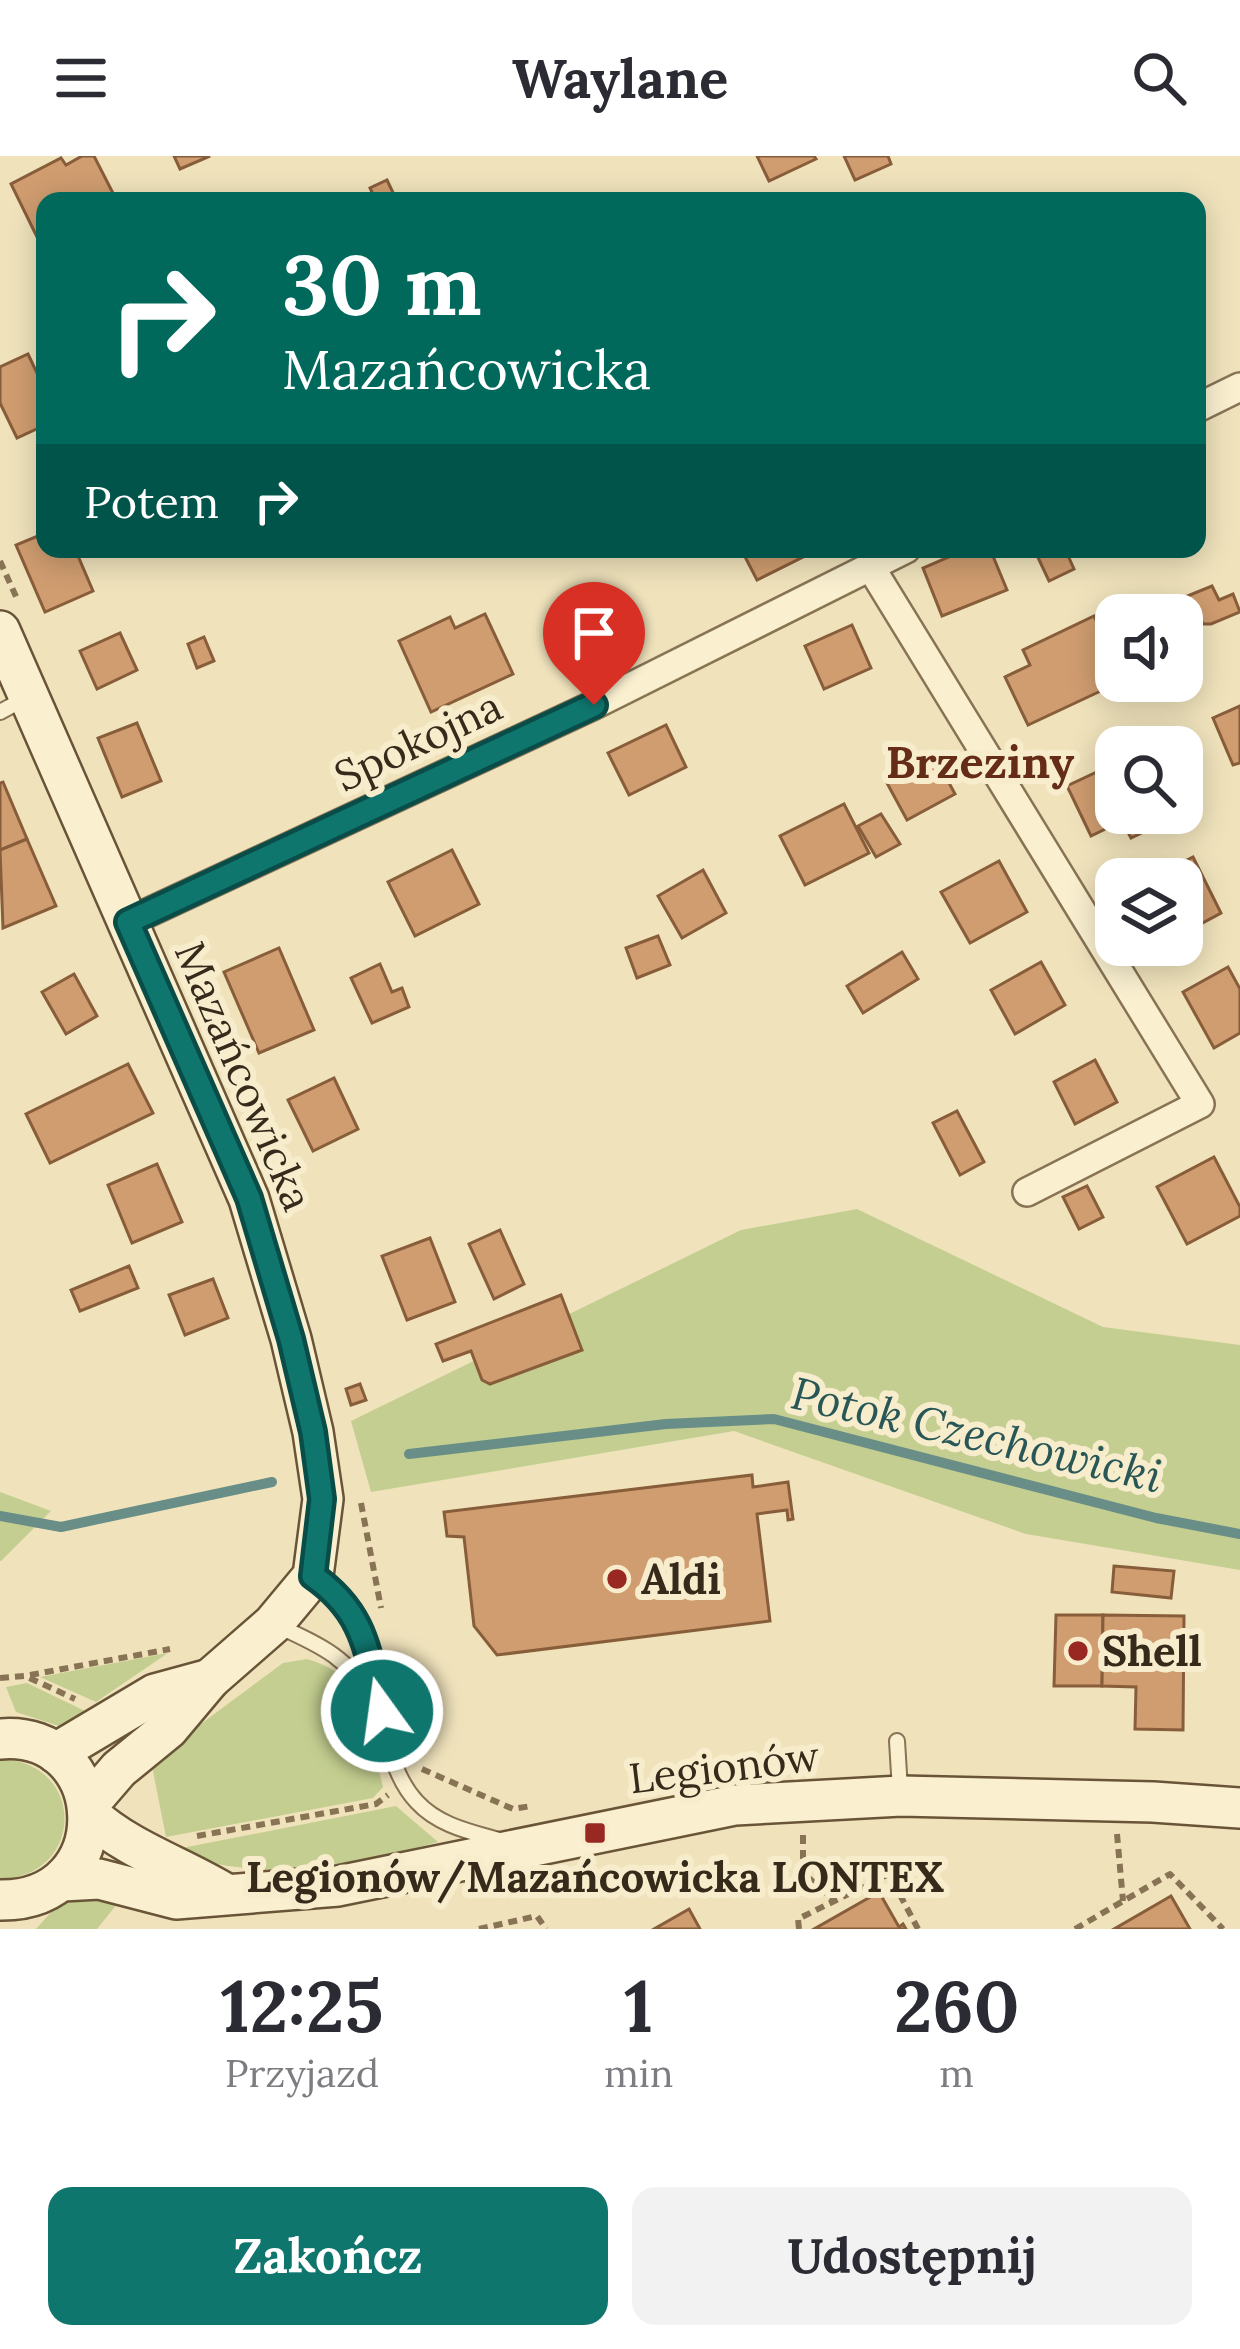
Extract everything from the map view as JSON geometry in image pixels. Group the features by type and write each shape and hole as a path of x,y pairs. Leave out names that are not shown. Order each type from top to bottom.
{"street":[{"path":"1206,404 1240,387"},
{"name":"Spokojna","path":"128,922 594,705 887,558"},
{"path":"870,566 1200,1104 1027,1192"},
{"name":"Mazańcowicka","path":"0,631 14,704 128,922 249,1198 313,1432 322,1499 313,1576"},
{"path":"31,1901 82,1851 89,1810 118,1769 168,1729 210,1678 273,1624 313,1576"},
{"path":"56,1753 155,1694 210,1678"},
{"path":"4,1734 56,1753 74,1772 89,1810 131,1848 184,1868 226,1894"},
{"name":"Legionów","path":"31,1901 99,1880 176,1899 338,1886 735,1805 901,1796 1240,1808"}],"lane":[{"path":"313,1576 339,1594 359,1622 396,1767 416,1802 451,1826 524,1847"},
{"path":"273,1624 336,1653 357,1673 382,1711"},
{"path":"382,1711 417,1706"},
{"path":"898,1742 901,1796"}],"path":[{"path":"0,1678 170,1649"},
{"path":"25,1676 79,1701"},
{"path":"808,1828 803,1828 803,1873 835,1901"},
{"path":"1098,1832 1137,1836"},
{"path":"1117,1834 1123,1901"},
{"path":"799,1929 798,1919 889,1874 918,1929"},
{"path":"1075,1929 1170,1874 1223,1929"},
{"path":"479,1929 537,1916 545,1929"}],"green space":[{"path":"857,1209 1103,1327 1240,1345 1240,1570 1026,1534 734,1431 371,1492 351,1421 741,1230"},
{"path":"0,1492 51,1511 1,1561 0,1561"},
{"path":"168,1653 96,1702 40,1677"},
{"path":"307,1659 345,1680 352,1693 358,1732 375,1755 383,1787 373,1798 166,1837 151,1761 283,1663"},
{"path":"27,1683 87,1712 71,1730 16,1712 6,1687"},
{"path":"0,1759 28,1765 49,1779 61,1798 64,1819 60,1841 48,1860 28,1873 0,1879"},
{"path":"396,1806 438,1842 303,1869 238,1867 167,1851"},
{"path":"93,1892 121,1899 97,1929 36,1929 61,1901"}],"building":[{"path":"82,156 94,156 112,192 36,192 36,235 11,184 61,158 66,165"},
{"path":"174,156 210,156 180,169"},
{"path":"757,156 814,156 816,159 769,181"},
{"path":"844,156 888,156 891,164 855,180"},
{"path":"387,180 393,192 372,192 370,188"},
{"path":"28,354 36,371 36,429 17,438 0,403 0,367"},
{"path":"36,537 36,558 79,558 93,591 45,612 16,545"},
{"path":"746,558 801,558 757,580"},
{"path":"946,558 994,558 1007,590 942,616 923,568"},
{"path":"1038,558 1069,558 1074,569 1049,581"},
{"path":"1212,586 1219,600 1233,594 1240,612 1203,624 1203,594 1192,594"},
{"path":"485,614 513,674 431,712 399,641 450,617 455,628"},
{"path":"1094,616 1095,694 1028,725 1005,677 1030,665 1023,650"},
{"path":"852,625 871,668 824,689 805,646"},
{"path":"120,633 137,670 97,689 80,651"},
{"path":"204,637 214,661 197,668 188,644"},
{"path":"1240,706 1240,763 1233,765 1213,718"},
{"path":"137,723 161,781 122,797 98,738"},
{"path":"666,725 686,767 629,795 608,753"},
{"path":"935,757 955,794 907,820 887,783"},
{"path":"1095,773 1095,834 1091,836 1067,786"},
{"path":"0,783 27,839 0,850"},
{"path":"844,804 869,853 805,885 780,836"},
{"path":"881,814 900,844 876,857 858,826"},
{"path":"27,839 56,906 3,928 0,850"},
{"path":"452,850 479,904 415,936 388,882"},
{"path":"999,861 1027,912 970,943 941,892"},
{"path":"703,870 726,913 682,938 658,896"},
{"path":"1203,877 1221,913 1203,923"},
{"path":"658,936 670,965 637,978 626,948"},
{"path":"279,948 314,1030 259,1053 224,972"},
{"path":"902,952 918,979 863,1013 847,986"},
{"path":"1041,962 1065,1005 1015,1034 991,990"},
{"path":"380,964 392,992 402,988 409,1007 372,1023 351,978"},
{"path":"1228,967 1240,989 1240,1033 1214,1048 1183,992"},
{"path":"74,974 97,1016 66,1034 42,992"},
{"path":"1095,1060 1117,1102 1075,1124 1054,1082"},
{"path":"128,1064 153,1113 50,1163 26,1114"},
{"path":"334,1078 358,1129 313,1151 288,1100"},
{"path":"957,1111 984,1162 960,1175 933,1123"},
{"path":"1214,1157 1240,1207 1240,1216 1187,1244 1157,1187"},
{"path":"157,1164 182,1222 132,1243 108,1185"},
{"path":"1087,1186 1103,1217 1079,1229 1063,1197"},
{"path":"500,1230 524,1284 494,1299 469,1244"},
{"path":"430,1238 455,1302 407,1320 382,1256"},
{"path":"129,1266 138,1288 80,1311 71,1290"},
{"path":"213,1279 228,1318 185,1335 169,1295"},
{"path":"561,1295 582,1350 490,1384 482,1380 471,1351 443,1361 436,1344"},
{"path":"360,1384 366,1400 351,1405 346,1389"},
{"name":"Aldi","path":"752,1475 753,1487 788,1482 793,1519 788,1520 787,1510 757,1514 770,1621 497,1655 474,1626 464,1537 447,1536 444,1512"},
{"path":"1114,1566 1174,1571 1171,1598 1112,1592"},
{"name":"Shell","path":"1056,1615 1103,1615 1102,1686 1054,1686"},
{"path":"1103,1615 1184,1616 1183,1730 1135,1729 1136,1687 1102,1686"},
{"path":"879,1892 899,1927 903,1924 906,1929 814,1929"},
{"path":"1171,1896 1190,1929 1114,1929"},
{"path":"689,1909 700,1929 654,1929"}],"waterway":[{"name":"Potok Czechowicki","path":"409,1454 666,1424 774,1419 1156,1518 1240,1534"},
{"name":"Potok Czechowicki","path":"0,1516 61,1527 272,1482"}],"place":[{"name":"Aldi","path":"617,1579"},
{"name":"Shell","path":"1078,1651"},
{"name":"Legionów/Mazańcowicka LONTEX","path":"595,1833"}],"district":[{"name":"Brzeziny","path":"980,761"}],"route":[{"path":"382,1711 359,1622 339,1594 313,1576 322,1499 313,1432 249,1198 128,922 594,705"}]}
